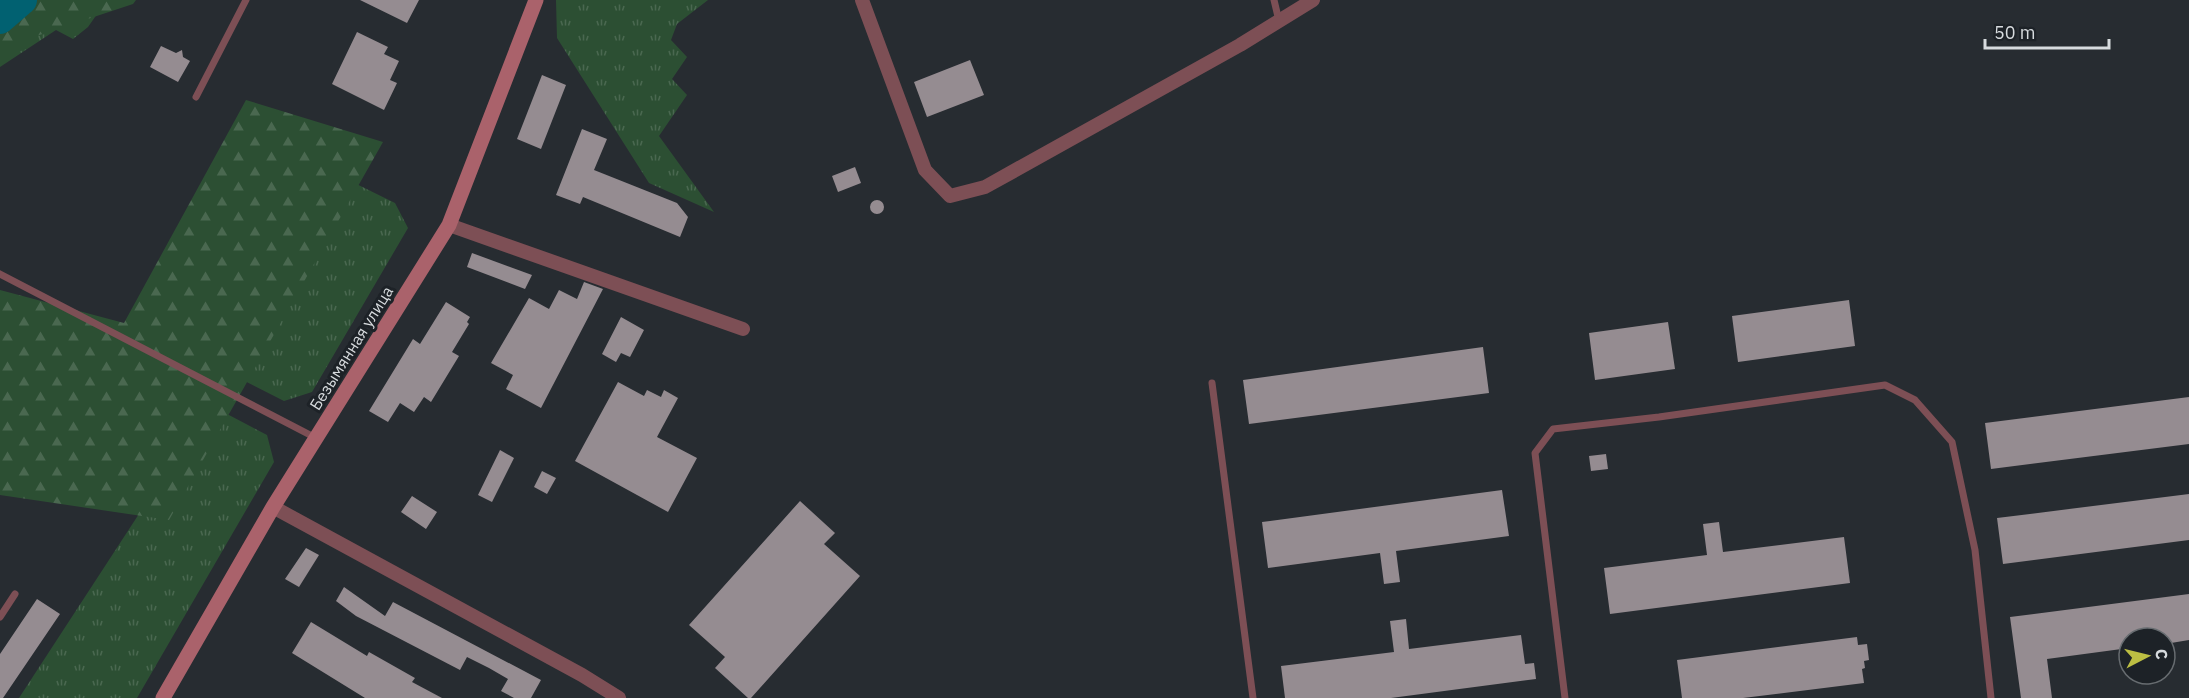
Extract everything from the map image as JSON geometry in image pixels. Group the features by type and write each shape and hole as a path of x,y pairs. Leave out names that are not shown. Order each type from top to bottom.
{"main road":[{"name":"Безымянная улица","path":"163,698 273,507 449,225 536,0"}],"street":[{"path":"862,0 925,170 950,196 985,188 1313,0"},
{"path":"449,225 743,329"},
{"path":"273,507 582,675 619,698"}],"lane":[{"path":"196,97 246,0"},
{"path":"1274,0 1279,21"},
{"path":"0,274 316,438"},
{"path":"1212,383 1253,698"},
{"path":"1565,698 1534,453 1553,429 1659,417 1885,385 1915,400 1952,442 1975,550 1990,698"},
{"path":"0,617 15,594"}],"green space":[{"path":"0,0 102,7 88,27 73,39 56,30 0,67"},
{"path":"0,0 136,0 133,4 0,48"},
{"path":"556,0 708,0 677,24 671,40 687,57 672,79 687,95 659,136 714,212 649,183 557,38"},
{"path":"246,100 383,142 169,520 0,495 0,290 124,323"},
{"path":"330,171 395,203 408,228 312,392 284,401 227,372"},
{"path":"210,405 267,435 274,462 137,698 19,698"}],"building":[{"path":"360,0 419,0 407,23"},
{"path":"357,32 388,47 384,54 399,61 390,80 397,83 384,110 332,84"},
{"path":"161,46 176,53 182,50 183,57 190,61 178,82 150,67"},
{"path":"970,60 984,95 927,117 914,82"},
{"path":"542,75 566,85 541,149 517,139"},
{"path":"582,129 607,139 594,170 677,203 688,217 680,237 583,197 580,204 556,195"},
{"path":"855,167 861,183 838,192 832,176"},
{"path":"877,200 882,202 884,207 882,212 877,214 872,212 870,207 872,202"},
{"path":"472,253 532,275 525,289 467,267"},
{"path":"584,282 603,289 541,408 506,389 513,375 491,363 529,298 549,309 559,290 577,299"},
{"path":"1849,300 1855,346 1738,362 1732,316"},
{"path":"446,302 470,317 467,322 469,324 452,352 459,356 431,402 424,397 414,412 400,403 388,422 369,411 413,339 420,344"},
{"path":"621,317 644,330 630,357 621,353 616,362 602,354"},
{"path":"1668,322 1675,369 1595,380 1589,333"},
{"path":"1483,347 1489,393 1249,424 1243,380"},
{"path":"618,382 644,396 647,390 661,397 664,390 678,398 657,437 697,458 668,512 575,461"},
{"path":"2189,397 2189,444 1991,469 1985,423"},
{"path":"500,450 514,458 492,502 478,495"},
{"path":"1606,454 1608,469 1591,471 1589,456"},
{"path":"542,471 556,478 547,494 534,487"},
{"path":"1502,490 1509,536 1396,551 1400,582 1384,584 1380,553 1268,568 1262,522"},
{"path":"2189,494 2189,540 2003,564 1997,518"},
{"path":"412,496 437,512 426,529 401,512"},
{"path":"800,501 835,533 824,544 860,576 751,698 748,698 715,668 725,657 689,625"},
{"path":"1719,522 1723,552 1844,537 1850,583 1610,614 1604,568 1707,555 1703,524"},
{"path":"306,548 319,555 299,587 285,579"},
{"path":"344,587 385,616 393,602 541,680 531,698 514,698 501,691 508,679 489,668 467,657 460,670 356,616 336,601"},
{"path":"2189,594 2189,640 2177,642 2177,626 2117,626 2117,650 2047,659 2052,698 2021,698 2010,617"},
{"path":"37,599 60,614 3,698 0,698 0,654"},
{"path":"1406,619 1409,649 1521,635 1525,664 1534,663 1536,679 1391,698 1285,698 1281,666 1394,652 1390,621"},
{"path":"311,622 367,656 369,652 415,678 412,682 442,698 365,698 292,653"},
{"path":"1857,637 1858,645 1867,644 1869,660 1864,661 1865,668 1862,669 1864,683 1743,698 1682,698 1677,660"}],"waterway":[{"path":"0,19 22,0"}]}
